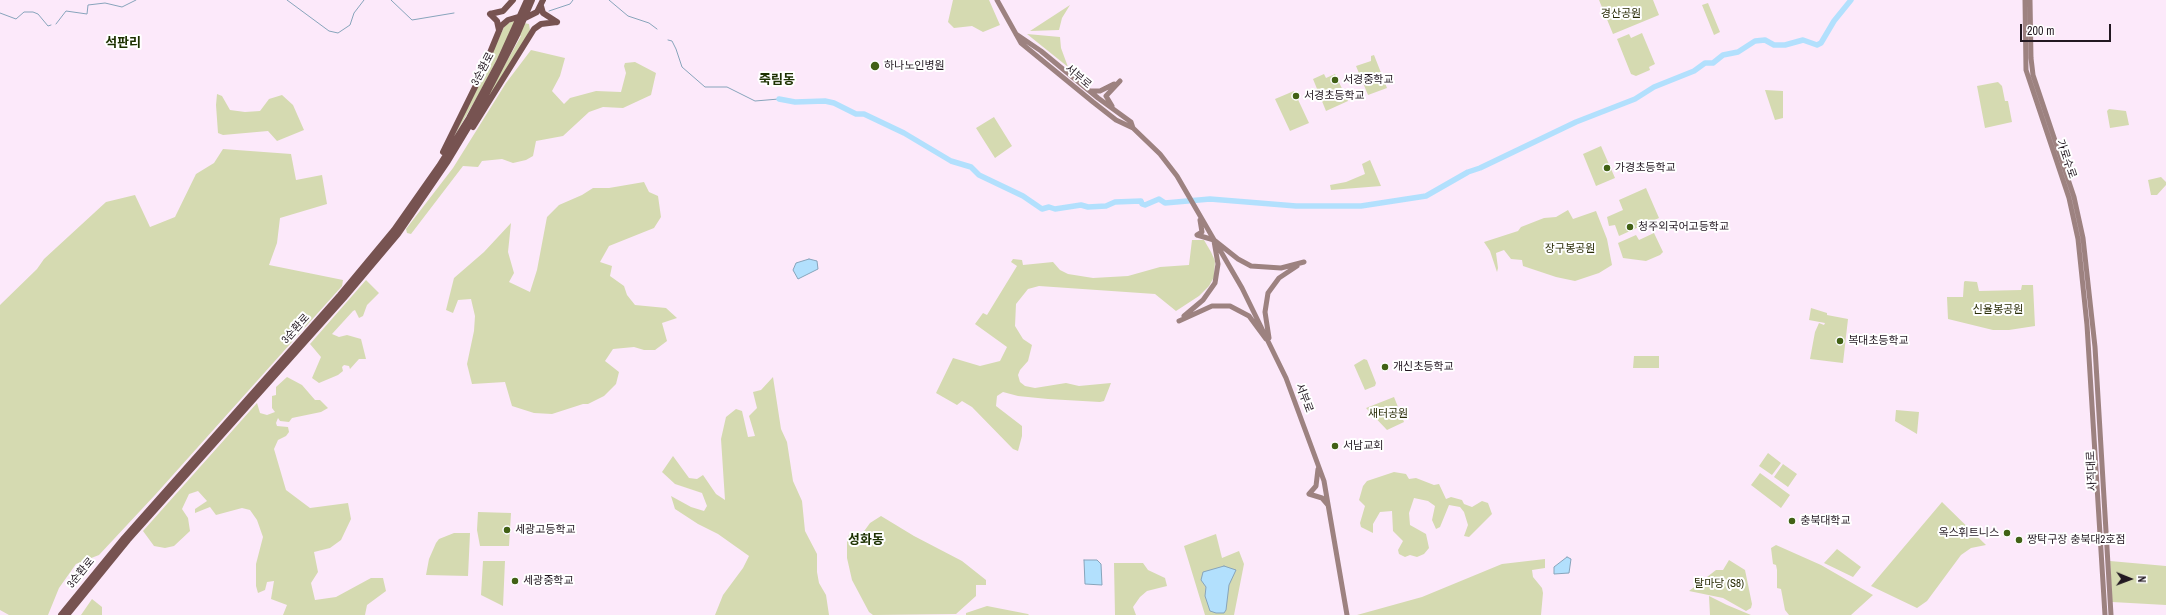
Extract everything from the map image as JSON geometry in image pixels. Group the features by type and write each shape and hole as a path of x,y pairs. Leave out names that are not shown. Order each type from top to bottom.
{"highway":[{"path":"515,34 527,0"},
{"path":"515,34 532,0"},
{"path":"499,31 498,21 490,14 503,12 513,1"},
{"path":"431,178 480,77 499,31 506,21 518,17 513,11 513,1"},
{"path":"530,34 531,24 525,18 534,15 542,3"},
{"path":"423,198 475,124 530,34 539,25 557,22 543,14 542,3"},
{"name":"3순환로","path":"396,232 469,118 515,34"},
{"name":"3순환로","path":"67,615 128,540 388,242 423,198 474,118 515,34"},
{"name":"3순환로","path":"61,615 124,538 388,242"}],"main road":[{"name":"서부로","path":"997,0 1021,43 1116,120 1133,128 1168,163 1214,240 1257,316 1271,346 1286,380 1324,480 1347,615"},
{"name":"가로수로","path":"2025,0 2026,67 2073,214 2078,239 2087,326"},
{"name":"가로수로","path":"2030,0 2032,70 2078,212 2083,238 2093,326"},
{"name":"서부로","path":"1016,34 1041,51 1089,91 1131,122 1133,128"},
{"path":"1089,91 1100,91 1120,81 1109,91 1107,99 1131,122"},
{"path":"1196,212 1202,228 1202,232 1197,235 1214,240 1232,255 1251,266 1281,268 1304,262 1279,278 1268,294 1265,312 1271,346"},
{"path":"1214,240 1218,264 1215,283 1203,300 1179,321 1212,306 1230,306 1249,316 1271,346"},
{"name":"사직대로","path":"2087,326 2105,615"},
{"name":"사직대로","path":"2093,326 2111,615"},
{"path":"1318,465 1317,481 1309,494 1322,498 1329,506"}],"green space":[{"path":"953,0 989,0 1000,25 983,32 972,26 954,28 948,22"},
{"name":"경산공원","path":"1599,0 1653,0 1659,15 1613,34"},
{"path":"1708,3 1720,32 1714,35 1702,5"},
{"path":"1070,5 1062,18 1059,30 1030,31"},
{"path":"513,21 529,24 530,30 525,40 464,137 521,36 511,32 480,92 452,140 505,25"},
{"path":"1642,33 1655,64 1649,67 1650,70 1636,76 1631,74 1617,39 1629,34 1631,38"},
{"path":"1027,34 1060,37 1061,48 1068,67"},
{"path":"531,50 565,58 560,76 552,91 564,104 570,98 596,91 621,92 626,73 624,66 625,63 635,62 656,73 651,95 623,108 603,107 589,112 563,136 536,141 533,156 526,160 513,163 502,159 482,161 478,167 463,166 411,234 407,233 406,229 453,168 506,83"},
{"path":"1374,55 1387,88 1368,95 1356,66 1371,61 1371,56"},
{"path":"1324,74 1326,78 1335,74 1348,101 1326,111 1313,79"},
{"path":"1998,82 2002,86 2005,101 2008,101 2012,122 1985,128 1977,86"},
{"path":"1765,90 1783,91 1783,118 1775,120"},
{"path":"1294,91 1309,123 1290,131 1275,99"},
{"path":"217,94 222,96 230,110 245,112 260,111 269,99 282,95 293,105 304,130 277,141 268,131 223,135 218,133 216,105"},
{"path":"2109,109 2126,111 2129,125 2110,128 2107,111"},
{"path":"994,117 1012,146 995,158 976,128"},
{"path":"1601,146 1615,178 1596,186 1583,154"},
{"path":"223,149 291,154 296,180 322,175 327,204 280,218 277,243 269,265 343,280 342,286 155,495 99,555 76,564 59,588 48,615 9,615 0,610 0,305 37,269 44,259 106,202 135,195 150,227 175,217 196,174 214,163"},
{"path":"1370,160 1381,186 1331,190 1330,185 1346,182 1365,174 1362,164"},
{"path":"2161,177 2166,182 2166,185 2157,195 2151,195 2148,180"},
{"path":"644,182 649,192 658,196 661,217 654,228 609,246 600,262 612,266 610,276 624,286 627,295 635,305 666,308 677,318 662,323 667,341 655,350 644,350 634,347 613,349 605,361 619,372 616,384 604,396 588,404 583,404 552,414 534,413 512,406 505,382 472,384 467,364 474,331 475,316 471,299 458,300 453,313 446,310 454,278 484,252 511,223 508,252 514,273 509,282 530,292 537,270 547,217 559,205 582,195 593,188 609,188"},
{"path":"1646,188 1659,218 1619,236 1615,225 1609,226 1607,217 1623,210 1619,200"},
{"name":"장구봉공원","path":"1568,210 1573,219 1596,211 1607,239 1612,265 1599,273 1575,281 1556,277 1523,266 1522,260 1511,259 1504,250 1496,253 1498,268 1497,272 1490,251 1484,242 1518,231 1521,227 1544,218 1556,217"},
{"path":"1654,233 1663,252 1660,255 1646,261 1623,258 1618,243 1636,235 1639,240"},
{"path":"1192,240 1204,240 1215,261 1214,277 1209,286 1199,296 1176,311 1155,294 1039,286 1028,289 1016,304 1015,326 1023,339 1032,345 1028,361 1020,370 1018,375 1020,382 1025,386 1035,388 1066,383 1079,386 1111,383 1104,401 1048,399 1018,396 1003,392 997,396 996,406 1022,426 1022,436 1018,451 1013,449 972,407 962,401 957,405 936,393 953,358 980,366 1000,361 1007,347 975,324 983,313 987,315 1017,266 1011,262 1013,259 1022,260 1023,265 1053,262 1060,270 1068,274 1093,278 1128,276 1160,267 1189,265"},
{"path":"366,280 379,293 367,305 363,316 359,318 355,310 353,311 332,334 339,337 347,335 361,339 366,359 359,359 350,369 349,366 344,365 342,367 343,371 338,375 319,383 312,378 321,357 310,344"},
{"name":"신율봉공원","path":"1965,281 1977,282 1979,291 2021,290 2022,285 2033,285 2035,326 2009,330 1993,330 1948,319 1947,297 1963,297"},
{"path":"1811,308 1827,313 1827,315 1848,319 1843,363 1810,359 1815,332 1819,323 1824,325 1825,323 1809,320"},
{"path":"1634,356 1659,356 1659,368 1633,368"},
{"path":"1364,359 1367,360 1376,383 1375,386 1365,390 1354,365"},
{"path":"287,377 302,385 315,400 320,400 328,408 321,412 292,418 289,422 280,421 278,418 276,423 277,426 288,427 289,432 286,436 278,440 274,449 286,490 310,508 348,503 351,519 341,540 330,548 314,552 318,572 311,583 315,600 336,597 371,578 383,578 386,591 367,605 365,615 283,615 287,605 271,599 274,581 267,582 265,590 258,593 256,586 256,564 263,537 257,520 250,510 242,508 216,515 210,507 195,513 195,509 207,501 198,491 189,494 182,509 188,518 190,531 174,546 165,548 154,546 143,531 257,403 260,413 267,415 275,412 272,408 272,396 276,395 276,387"},
{"path":"773,377 781,429 787,442 793,481 802,501 805,531 817,554 817,572 819,583 826,595 829,615 715,615 723,595 743,568 749,556 718,534 698,524 675,509 671,496 691,507 704,511 707,506 702,493 675,484 662,472 673,456 689,478 697,479 703,475 716,494 725,500 721,439 726,417 736,409 742,411 748,437 755,436 749,416 757,408 753,392 761,390"},
{"name":"새터공원","path":"1394,397 1404,422 1387,430 1366,408"},
{"path":"1896,410 1919,412 1917,434 1895,421"},
{"path":"1768,453 1781,463 1772,475 1759,466"},
{"path":"1783,464 1797,474 1788,487 1774,477"},
{"path":"1394,472 1406,474 1409,479 1416,478 1434,485 1439,484 1446,499 1451,497 1462,500 1464,504 1472,507 1482,501 1488,503 1492,514 1469,537 1464,536 1468,525 1464,512 1460,507 1449,505 1440,527 1436,529 1432,520 1435,506 1428,501 1414,498 1409,513 1410,525 1426,534 1429,548 1424,554 1417,557 1410,555 1405,557 1399,554 1398,550 1403,541 1393,531 1392,511 1380,512 1373,524 1373,533 1361,527 1360,523 1365,506 1359,500 1363,486 1367,481"},
{"path":"1760,473 1790,495 1781,508 1751,485"},
{"path":"1942,502 1986,545 1971,548 1961,555 1927,601 1917,608 1871,586"},
{"path":"478,512 511,513 509,546 480,546 477,530"},
{"path":"881,516 914,536 962,561 986,580 986,585 976,585 976,596 956,614 873,615 869,612 852,580 847,558 847,538 851,532 862,534 870,523"},
{"path":"454,533 470,533 468,576 426,575 429,559 436,543 439,539"},
{"path":"1216,534 1222,558 1239,551 1244,564 1234,615 1205,615 1184,546"},
{"path":"1776,545 1821,565 1873,595 1851,615 1789,615 1785,610 1781,589 1777,588 1777,570 1776,565 1773,564 1771,548"},
{"path":"1837,549 1861,567 1853,577 1824,563"},
{"path":"1545,559 1545,568 1532,570 1533,577 1542,588 1543,593 1541,615 1357,615 1422,597 1502,564"},
{"name":"탈마당 (S8)","path":"1729,560 1745,570 1752,604 1751,608 1746,611 1723,598 1689,591 1716,570 1723,570"},
{"path":"483,561 505,561 503,606 481,595"},
{"path":"2110,561 2166,566 2166,605 2112,602"},
{"path":"1114,563 1143,563 1148,570 1165,578 1167,586 1147,591 1140,597 1133,607 1136,615 1115,615"},
{"path":"1709,596 1727,605 1751,615 1710,615"},
{"path":"92,599 102,607 102,615 81,615"},
{"path":"987,606 1029,615 966,615 966,613"}],"water":[{"path":"809,259 817,261 818,269 798,279 793,270 796,263"},
{"path":"1567,557 1571,559 1569,573 1554,574 1554,567"},
{"path":"1084,560 1097,560 1101,564 1102,585 1085,584"},
{"path":"1224,566 1236,570 1229,585 1226,610 1224,613 1216,613 1210,611 1205,596 1206,587 1201,580 1203,572"}],"waterway":[{"path":"56,24 66,11 87,14 88,5 105,3 122,7 136,0"},
{"path":"287,0 329,31 338,33 350,25 354,13 364,0"},
{"path":"391,0 412,20 454,13"},
{"path":"549,11 570,4 573,0"},
{"path":"609,0 628,16 649,23 657,29"},
{"path":"779,99 795,102 825,101 834,103 856,114 864,114 904,133 951,161 971,167 979,175 1023,196 1042,209 1049,207 1055,209 1081,205 1088,207 1106,206 1115,202 1141,201 1142,204 1145,205 1159,199 1165,203 1210,199 1296,206 1361,206 1426,196 1468,172 1480,168 1576,122 1635,99 1654,87 1694,71 1705,63 1713,63 1723,55 1738,52 1755,41 1765,40 1774,45 1785,45 1803,40 1817,45 1821,43 1834,21 1851,0"},
{"path":"0,13 16,19 24,12 33,12 38,14 48,26 51,25"},
{"path":"668,40 672,41 682,67 705,87 727,87 755,101 779,99"}],"place":[{"name":"하나노인병원","path":"875,66"},
{"name":"서경중학교","path":"1335,80"},
{"name":"서경초등학교","path":"1296,96"},
{"name":"가경초등학교","path":"1607,168"},
{"name":"청주외국어고등학교","path":"1630,227"},
{"name":"복대초등학교","path":"1840,341"},
{"name":"개신초등학교","path":"1385,367"},
{"name":"서남교회","path":"1335,446"},
{"name":"충북대학교","path":"1792,521"},
{"name":"세광고등학교","path":"507,530"},
{"name":"옥스휘트니스","path":"2007,533"},
{"name":"짱탁구장 충북대2호점","path":"2019,540"},
{"name":"세광중학교","path":"515,581"}],"district":[{"name":"석판리","path":"123,44"},
{"name":"죽림동","path":"777,81"},
{"name":"성화동","path":"866,541"}]}
